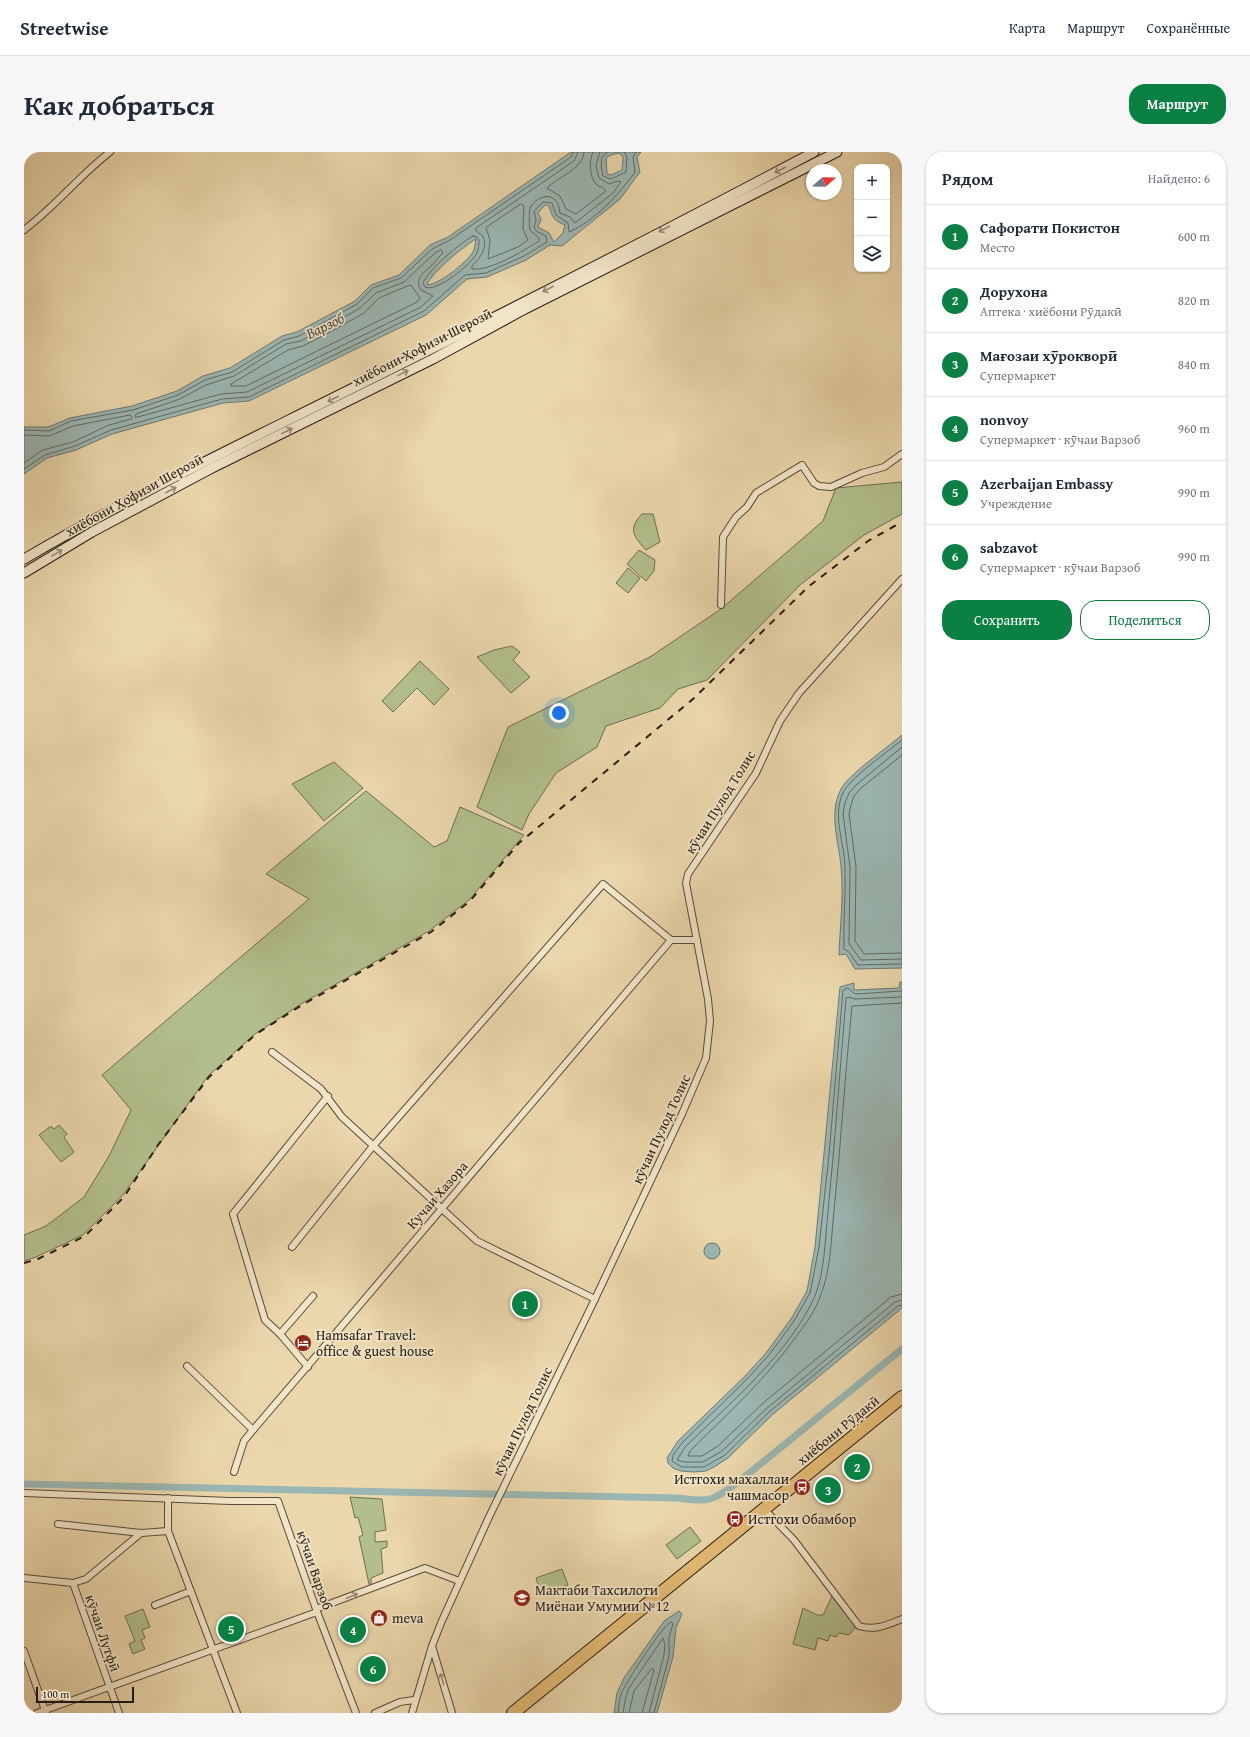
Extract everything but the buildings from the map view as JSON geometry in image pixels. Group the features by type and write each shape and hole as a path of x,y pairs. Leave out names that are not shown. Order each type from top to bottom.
{"highway":[{"name":"хиёбони Рӯдакӣ","path":"513,1713 902,1397"}],"main road":[{"name":"хиёбони Ҳофизи Шерозӣ","path":"24,559 71,531 430,350 814,152"},
{"name":"хиёбони Ҳофизи Шерозӣ","path":"24,574 92,532 212,468 433,358 525,309 837,152"}],"street":[{"path":"24,230 43,216 94,164 110,152"},
{"path":"721,605 723,537 736,517 747,507 756,493 802,465 814,483 819,486 831,487 862,473 884,467 902,454"},
{"name":"кӯчаи Пулод Толис","path":"412,1713 414,1700 432,1646 460,1581 489,1517 595,1299 682,1114 706,1058 710,1021 708,999 686,883 688,874 756,773 780,721 799,693 902,579"},
{"path":"292,1247 373,1146 603,884 671,940 697,940"},
{"name":"Кучаи Хазора","path":"234,1472 244,1441 253,1430 671,940"},
{"path":"272,1052 316,1085 328,1096 342,1117 477,1241 595,1299"},
{"path":"308,1367 280,1334 265,1320 233,1214 328,1096"},
{"path":"280,1334 313,1296"},
{"path":"187,1366 253,1430"},
{"path":"24,1493 168,1498 168,1531 237,1713"},
{"name":"кӯчаи Варзоб","path":"168,1498 230,1501 278,1501 316,1611 356,1713"},
{"path":"764,1509 794,1540 859,1626 877,1629 902,1620"},
{"path":"58,1524 141,1533 168,1531"},
{"path":"24,1578 73,1583 86,1580 141,1533"},
{"path":"37,1713 46,1711 316,1611 425,1568 460,1581"},
{"name":"кӯчаи Лутфӣ","path":"73,1583 119,1713"},
{"path":"155,1605 191,1591"},
{"path":"432,1646 452,1713"},
{"path":"24,1651 46,1711"},
{"path":"375,1713 400,1702 414,1700"}],"green space":[{"path":"902,482 902,514 864,535 800,585 707,680 678,689 660,708 606,726 597,747 556,773 529,814 522,830 477,807 508,727 650,657 721,609 823,521 836,488"},
{"path":"642,514 653,514 660,542 646,550 638,541 634,532 635,524"},
{"path":"639,550 655,560 654,571 646,581 627,564"},
{"path":"628,568 640,578 628,593 616,583"},
{"path":"512,646 520,652 513,660 530,677 511,693 477,657 494,650"},
{"path":"420,661 449,689 434,705 417,688 393,712 382,701"},
{"path":"334,762 363,788 324,821 292,784"},
{"path":"366,791 434,847 447,841 460,807 524,835 469,900 429,931 301,1004 255,1034 208,1076 123,1195 83,1235 24,1261 24,1235 46,1226 84,1197 109,1156 131,1110 102,1075 309,899 266,874"},
{"path":"59,1125 67,1134 64,1137 74,1152 61,1162 39,1135 51,1126 54,1129"},
{"path":"350,1497 382,1499 386,1530 375,1532 375,1542 387,1541 387,1547 381,1549 383,1573 371,1578 371,1585 369,1584 359,1537 363,1535 358,1517 355,1518"},
{"path":"690,1527 701,1541 677,1559 666,1545"},
{"path":"562,1569 568,1585 541,1594 536,1578"},
{"path":"834,1592 859,1623 849,1635 839,1633 836,1637 830,1635 828,1641 818,1638 815,1650 793,1644 803,1608 817,1615 823,1615"},
{"path":"143,1609 150,1627 142,1630 145,1638 141,1640 145,1649 133,1654 129,1644 135,1641 125,1616"}],"water":[{"name":"Варзоб","path":"571,152 641,152 637,157 640,172 620,199 562,246 550,245 526,260 487,277 467,279 426,315 249,401 223,403 112,434 76,450 47,458 24,474 24,427 48,427 70,418 132,406 177,391 203,376 230,368 282,336 297,332 355,301 371,285 399,275 430,245 448,237","holes":["619,153 623,157 622,170 611,175 607,174 606,158","545,205 549,206 554,218 558,222 565,225 563,233 554,242 549,233 538,227 541,219 538,213","476,239 474,251 465,262 439,281 427,285 441,267"]},
{"path":"902,735 902,968 855,969 846,954 839,955 842,878 835,828 835,808 837,798 845,783 852,776"},
{"path":"900,982 902,982 902,1308 772,1415 728,1458 706,1471 681,1471 673,1468 668,1463 667,1458 678,1441 745,1376 766,1353 791,1319 807,1291 815,1247 840,987 854,983 854,990 899,988"},
{"path":"709,1243 715,1243 720,1248 718,1257 715,1259 709,1259 704,1254 704,1248"},
{"path":"679,1611 682,1614 676,1628 673,1657 657,1713 614,1713 617,1693 624,1678 664,1621"}],"waterway":[{"path":"24,1484 677,1498 703,1500 715,1497 737,1483 902,1349"}],"railway":[{"path":"24,1263 38,1259 85,1236 124,1197 158,1145 209,1077 256,1034 302,1005 431,932 470,901 519,843 693,699 808,587 868,541 902,522"}],"place":[{"name":"Сафорати Покистон","path":"525,1304"},
{"name":"Hamsafar Travel: office & guest house","path":"303,1343"},
{"name":"Дорухона","path":"857,1467"},
{"name":"Истгохи махаллаи чашмасор","path":"802,1487"},
{"name":"Мағозаи хӯрокворӣ","path":"828,1490"},
{"name":"Истгохи Обамбор","path":"735,1519"},
{"name":"Мактаби Тахсилоти Миёнаи Умумии №12","path":"522,1598"},
{"name":"meva","path":"379,1618"},
{"name":"Azerbaijan Embassy","path":"231,1629"},
{"name":"nonvoy","path":"353,1630"},
{"name":"sabzavot","path":"373,1669"}]}
